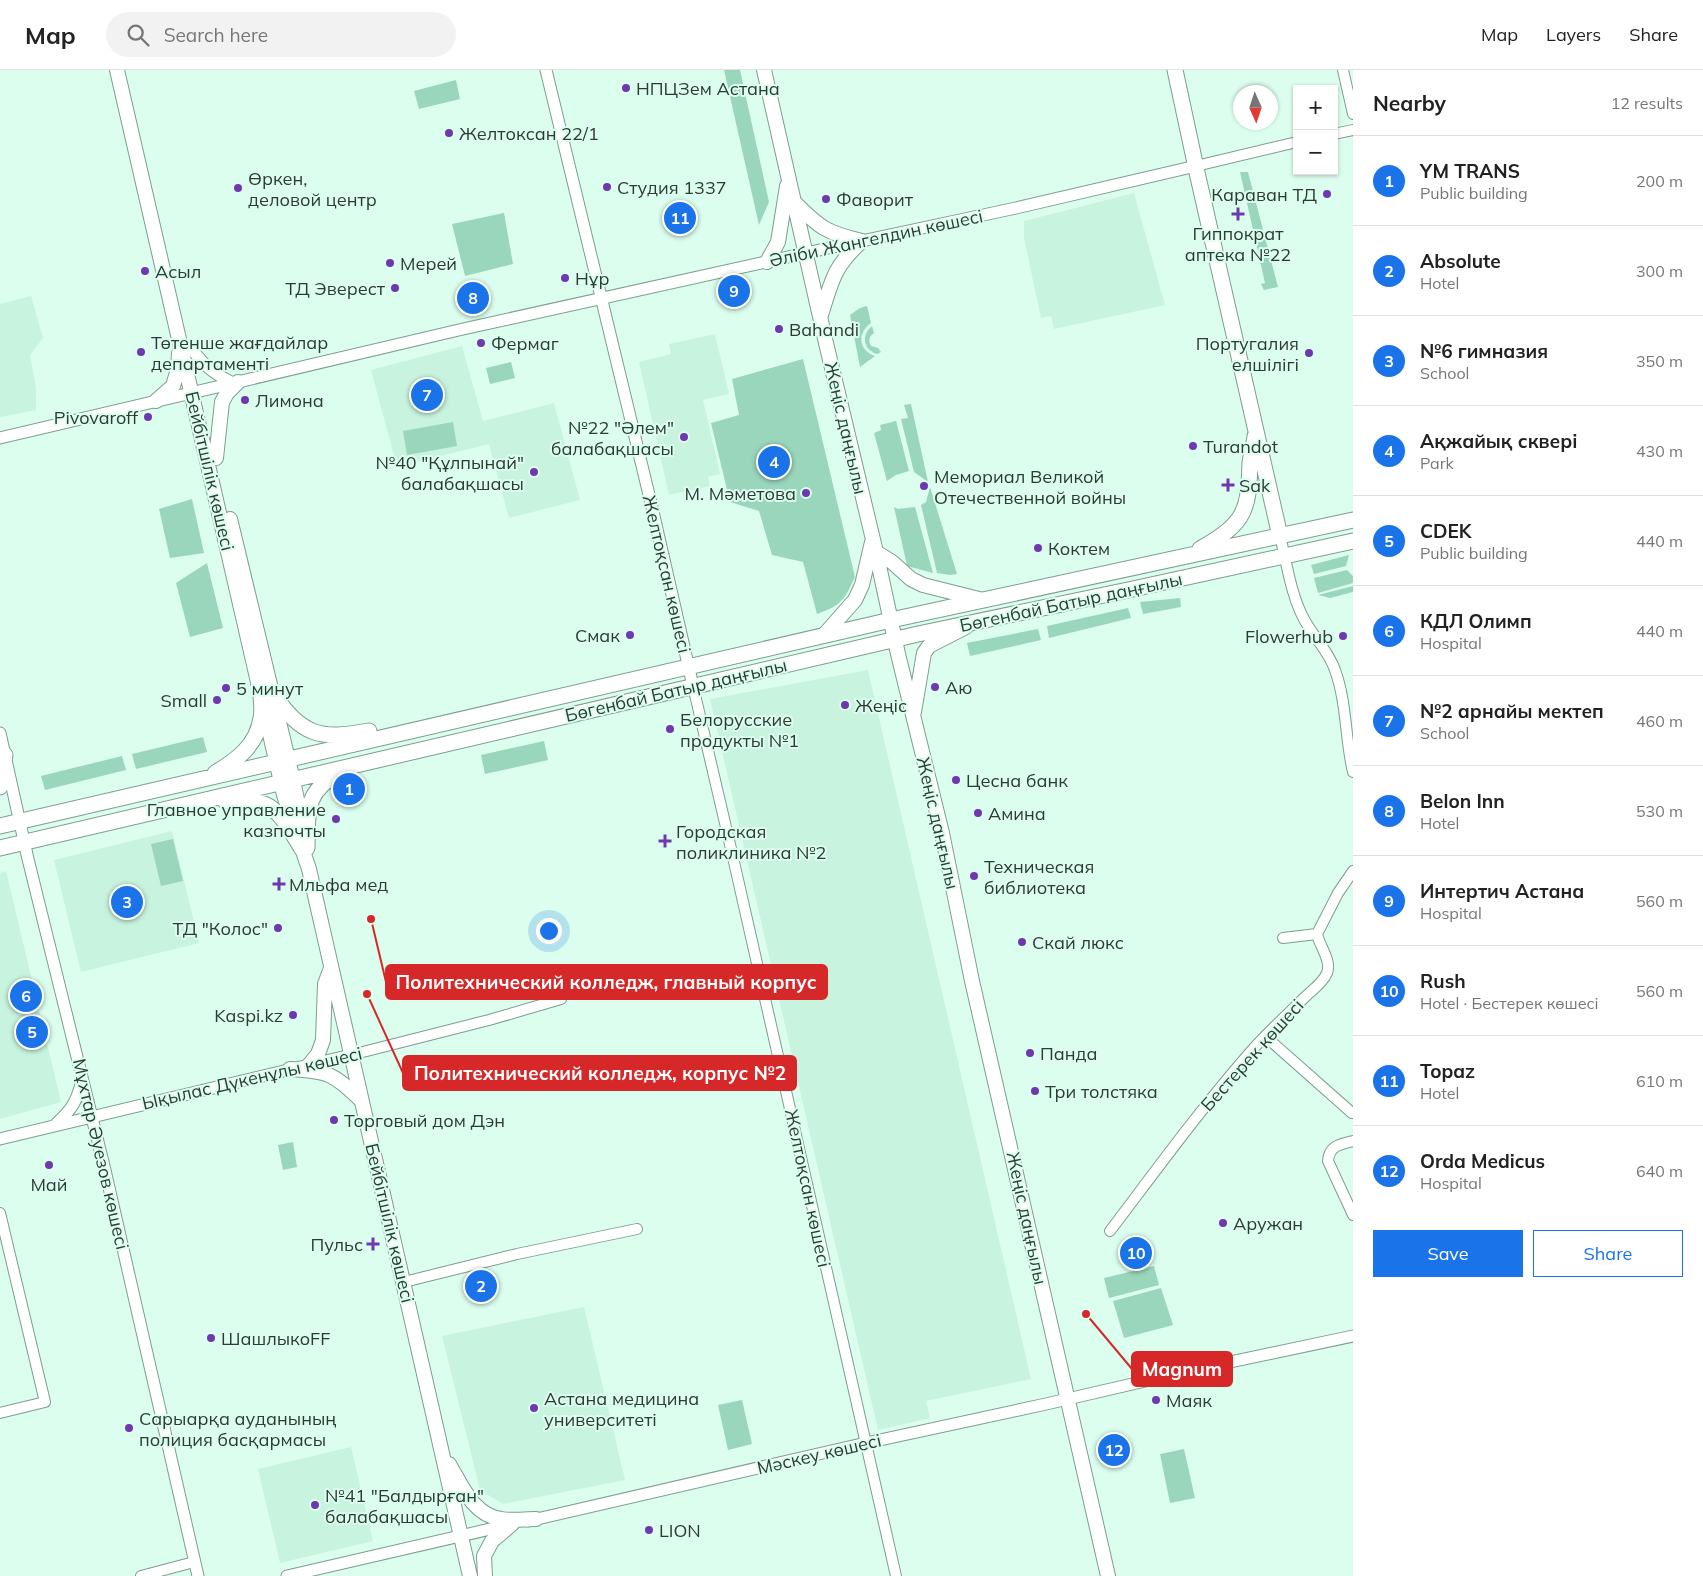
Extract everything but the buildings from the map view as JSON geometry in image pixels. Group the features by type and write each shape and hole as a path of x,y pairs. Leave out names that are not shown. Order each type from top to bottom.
{"main road":[{"name":"Бейбітшілік көшесі","path":"117,70 177,330 216,458 267,694"},
{"name":"Бейбітшілік көшесі","path":"126,70 190,347 195,391 309,870 444,1455 470,1576"},
{"name":"Жеңіс даңғылы","path":"764,70 890,620 942,833 972,981 998,1088 1108,1576"},
{"path":"1175,70 1280,536"},
{"path":"767,262 778,242 788,176"},
{"path":"794,203 824,229 862,241"},
{"path":"820,318 831,281 841,262 862,241"},
{"path":"156,401 173,386 179,357 177,330"},
{"path":"216,458 222,402 236,382"},
{"path":"1188,556 1229,530 1240,517 1244,508 1250,478 1250,462 1256,432"},
{"name":"Бөгенбай Батыр даңғылы","path":"0,826 890,620 1353,520"},
{"name":"Бөгенбай Батыр даңғылы","path":"0,848 895,639 1353,541"},
{"path":"824,635 855,600 862,585 874,547 910,579 923,585 983,600"},
{"path":"913,715 924,653 929,646 977,621"},
{"path":"267,694 287,714 309,730 326,735 347,735 374,730 400,734"},
{"path":"207,779 238,759 253,742 262,718 267,694"},
{"path":"0,786 5,755"},
{"path":"304,849 310,804 316,790 330,778 350,767"},
{"path":"206,800 264,804 275,810 304,849"},
{"path":"309,1064 318,1054 323,1040 325,984 331,968"},
{"path":"290,1069 317,1070 329,1074 341,1081 362,1101"},
{"path":"444,1455 472,1502 482,1512 502,1520 536,1519"},
{"path":"485,1576 484,1556 489,1546 492,1541 512,1524"}],"street":[{"name":"Желтоқсан көшесі","path":"546,70 651,503 896,1576"},
{"path":"1343,70 1353,114"},
{"path":"1338,133 1353,130"},
{"path":"1196,166 1293,143"},
{"name":"Әліби Жангелдин көшесі","path":"0,438 195,391 601,298 1016,208 1196,166"},
{"path":"190,347 206,368 217,375 236,382"},
{"path":"1280,536 1304,620 1336,671 1343,702 1348,750 1353,772"},
{"name":"Мұхтар Әуезов көшесі","path":"0,733 24,842 83,1077 198,1576"},
{"path":"1282,938 1317,934 1338,893 1353,871"},
{"name":"Бестерек көшесі","path":"1110,1231 1216,1090 1265,1036 1327,973 1328,965 1317,934"},
{"name":"Ықылас Дүкенұлы көшесі","path":"0,1139 351,1055 489,1020 561,999"},
{"path":"1265,1036 1352,1114"},
{"path":"55,1126 72,1108 78,1096 83,1077"},
{"path":"1353,1141 1338,1144 1328,1154 1328,1161 1353,1214"},
{"path":"0,1213 45,1402 0,1413"},
{"path":"404,1282 518,1254 637,1229"},
{"name":"Мәскеу көшесі","path":"286,1576 866,1443 1353,1336"},
{"path":"141,1576 194,1562"}],"shaded area":[{"path":"724,70 740,70 769,202 759,225"},
{"path":"456,80 460,99 419,109 414,91"},
{"path":"1240,172 1248,172 1278,287 1264,290 1261,284 1265,283"},
{"path":"1134,193 1165,305 1054,329 1051,316 1041,318 1024,238 1024,221"},
{"path":"504,213 513,264 465,276 452,224"},
{"path":"31,296 43,338 30,355 36,388 36,410 0,417 0,304"},
{"path":"867,306 871,323 863,332 861,341 865,350 875,356 860,367 850,315 860,308"},
{"path":"872,326 874,333 870,337 869,342 871,346 878,348 881,352 877,354 866,346 865,342 866,334"},
{"name":"№22 \"Әлем\" балабақшасы","path":"715,334 729,394 703,400 720,474 708,477 710,486 669,495 639,362 671,354 669,344"},
{"path":"462,346 483,421 554,403 580,500 509,518 489,444 397,467 371,370"},
{"path":"803,359 855,577 841,601 832,608 817,614 803,562 772,555 759,511 730,502 711,423 739,415 732,379"},
{"path":"511,362 515,378 490,384 486,368"},
{"path":"911,404 928,482 914,472 901,419 908,418 904,405"},
{"path":"896,421 909,471 896,475 887,481 874,433 881,430 880,425"},
{"path":"453,422 457,446 407,455 403,431"},
{"path":"930,487 957,574 937,573 921,505 926,502"},
{"path":"192,499 204,553 170,558 159,509"},
{"path":"894,507 898,509 915,507 933,573 907,566"},
{"path":"1349,555 1346,566 1314,574 1311,565"},
{"path":"207,563 223,628 190,637 176,583"},
{"path":"1347,570 1353,576 1353,583 1318,593 1314,578"},
{"path":"1353,586 1353,592 1330,598 1318,595"},
{"path":"1180,598 1181,607 1143,614 1140,602"},
{"path":"1128,608 1131,618 1049,638 1047,626"},
{"path":"1038,629 1041,640 970,656 967,643"},
{"path":"868,670 1031,1379 926,1401 930,1418 878,1430 710,699"},
{"path":"203,737 207,752 136,769 132,754"},
{"path":"544,741 548,760 485,774 481,755"},
{"path":"122,756 126,770 45,790 41,776"},
{"path":"172,831 199,943 81,972 54,860"},
{"path":"173,839 183,881 161,886 151,844"},
{"path":"6,871 61,1102 0,1119 0,873"},
{"path":"293,1142 297,1167 283,1170 278,1145"},
{"path":"1154,1266 1159,1285 1109,1298 1104,1278"},
{"path":"1161,1288 1173,1325 1124,1338 1113,1301"},
{"name":"Астана медицина университеті","path":"584,1307 625,1480 503,1504 480,1490 442,1336"},
{"path":"742,1400 752,1444 728,1450 718,1405"},
{"name":"№41 \"Балдырған\" балабақшасы","path":"351,1447 373,1541 280,1563 258,1469"},
{"path":"1184,1449 1195,1498 1170,1503 1160,1454"}],"place":[{"name":"НПЦЗем Астана","path":"626,88"},
{"name":"Желтоксан 22/1","path":"449,133"},
{"name":"Студия 1337","path":"607,187"},
{"name":"Өркен, деловой центр","path":"238,188"},
{"name":"Караван ТД","path":"1327,194"},
{"name":"Фаворит","path":"826,199"},
{"name":"Гиппократ аптека №22","path":"1238,214"},
{"name":"Topaz","path":"680,218"},
{"name":"Мерей","path":"390,263"},
{"name":"Асыл","path":"145,271"},
{"name":"Нұр","path":"565,278"},
{"name":"ТД Эверест","path":"395,288"},
{"name":"Интертич Астана","path":"734,291"},
{"name":"Belon Inn","path":"473,298"},
{"name":"Bahandi","path":"779,329"},
{"name":"Фермаг","path":"481,343"},
{"name":"Төтенше жағдайлар департаменті","path":"141,352"},
{"name":"Португалия елшілігі","path":"1309,353"},
{"name":"№2 арнайы мектеп","path":"427,395"},
{"name":"Лимона","path":"245,400"},
{"name":"Pivovaroff","path":"148,417"},
{"name":"№22 \"Әлем\" балабақшасы","path":"684,437"},
{"name":"Turandot","path":"1193,446"},
{"name":"Ақжайық сквері","path":"774,462"},
{"name":"№40 \"Құлпынай\" балабақшасы","path":"534,472"},
{"name":"Sak","path":"1228,485"},
{"name":"Мемориал Великой Отечественной войны","path":"924,486"},
{"name":"М. Мәметова","path":"806,493"},
{"name":"Коктем","path":"1038,548"},
{"name":"Смак","path":"630,635"},
{"name":"Flowerhub","path":"1343,636"},
{"name":"Аю","path":"935,687"},
{"name":"5 минут","path":"226,688"},
{"name":"Small","path":"217,700"},
{"name":"Жеңіс","path":"845,705"},
{"name":"Белорусские продукты №1","path":"670,729"},
{"name":"Цесна банк","path":"956,780"},
{"name":"YM TRANS","path":"349,789"},
{"name":"Амина","path":"978,813"},
{"name":"Главное управление казпочты","path":"336,819"},
{"name":"Городская поликлиника №2","path":"665,841"},
{"name":"Техническая библиотека","path":"974,876"},
{"name":"Мльфа мед","path":"279,884"},
{"name":"№6 гимназия","path":"127,902"},
{"name":"Политехнический колледж, главный корпус","path":"371,919"},
{"name":"ТД \"Колос\"","path":"278,928"},
{"name":"Скай люкс","path":"1022,942"},
{"name":"Политехнический колледж, корпус №2","path":"367,994"},
{"name":"КДЛ Олимп","path":"26,996"},
{"name":"Kaspi.kz","path":"293,1015"},
{"name":"CDEK","path":"32,1032"},
{"name":"Панда","path":"1030,1053"},
{"name":"Три толстяка","path":"1035,1091"},
{"name":"Торговый дом Дэн","path":"334,1120"},
{"name":"Май","path":"49,1165"},
{"name":"Аружан","path":"1223,1223"},
{"name":"Пульс","path":"373,1244"},
{"name":"Rush","path":"1136,1253"},
{"name":"Absolute","path":"481,1286"},
{"name":"Magnum","path":"1086,1314"},
{"name":"ШашлыкoFF","path":"211,1338"},
{"name":"Маяк","path":"1156,1400"},
{"name":"Астана медицина университеті","path":"534,1408"},
{"name":"Сарыарқа ауданының полиция басқармасы","path":"129,1428"},
{"name":"Orda Medicus","path":"1114,1450"},
{"name":"№41 \"Балдырған\" балабақшасы","path":"315,1505"},
{"name":"LION","path":"649,1530"}]}
